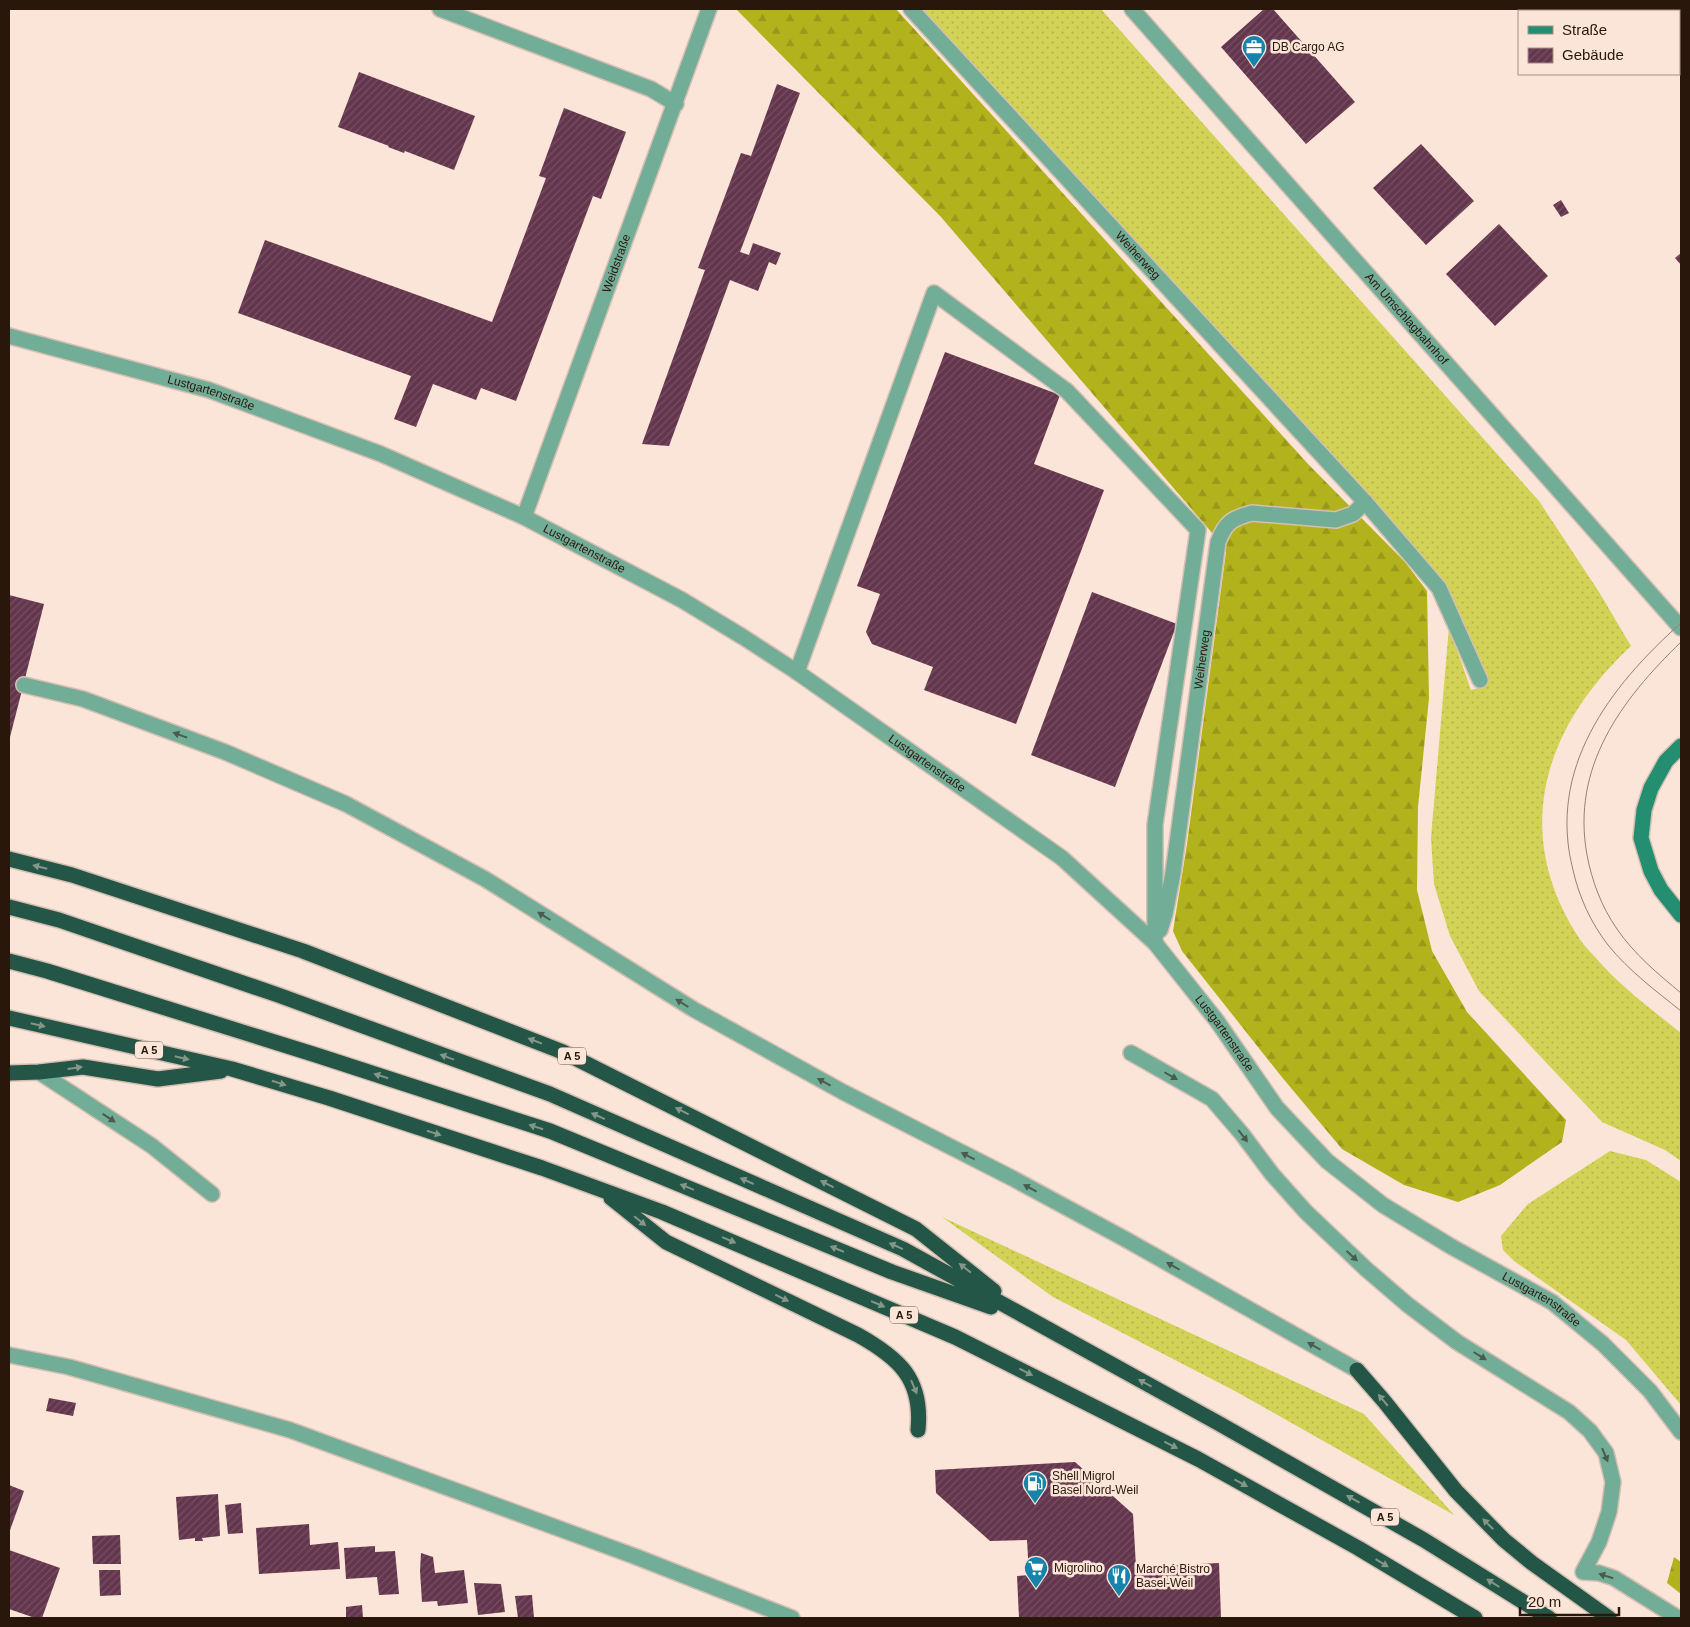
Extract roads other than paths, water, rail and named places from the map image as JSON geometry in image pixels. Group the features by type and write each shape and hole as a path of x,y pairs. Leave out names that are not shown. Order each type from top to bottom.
{"highway":[{"name":"A 5","path":"9,859 72,875 303,951 563,1052 916,1229 1030,1320"},
{"name":"A 5","path":"9,907 59,920 268,992 550,1094 903,1249 1218,1423 1424,1540 1549,1618"},
{"name":"A 5","path":"9,960 316,1055 550,1131 892,1272 1030,1320"},
{"name":"A 5","path":"9,1018 232,1070 338,1101 542,1168 662,1212 955,1337 1198,1459 1358,1548 1474,1618"},
{"path":"9,1072 39,1072 83,1066 158,1079 232,1070"},
{"path":"602,1190 666,1242 877,1346 895,1360 915,1387 920,1413 918,1430"},
{"path":"1357,1370 1456,1491 1504,1540 1532,1563 1609,1618"}],"main road":[{"path":"1681,746 1666,761 1651,788 1644,810 1641,838 1651,871 1661,890 1681,915"}],"street":[{"path":"440,9 651,89 676,104"},
{"name":"Weidstraße","path":"524,517 710,9"},
{"name":"Weiherweg","path":"911,9 1365,502 1439,588 1480,680"},
{"name":"Am Umschlagbahnhof","path":"1132,9 1681,628"},
{"path":"797,672 934,293 1067,391 1198,530 1155,824 1155,943"},
{"name":"Lustgartenstraße","path":"9,336 209,390 381,454 524,517 682,600 797,672 1062,858 1155,943 1217,1021 1277,1108 1327,1161 1383,1205 1552,1302 1603,1344 1650,1391 1681,1432"},
{"name":"Weiherweg","path":"1155,943 1165,914 1173,873 1218,542 1222,531 1230,522 1240,516 1252,513 1336,520 1353,514 1365,502"},
{"path":"24,685 83,699 225,752 346,804 485,879 693,1009 843,1092 1012,1178 1125,1239 1357,1370"},
{"path":"1131,1053 1212,1099 1242,1134 1272,1174 1306,1212 1366,1269 1408,1305 1457,1342 1569,1412 1590,1431 1606,1453 1613,1482 1609,1512 1599,1542 1583,1572 1614,1578 1678,1618"},
{"path":"39,1072 152,1146 212,1194"},
{"path":"9,1355 70,1367 290,1430 634,1556 792,1618"}],"tram line":[{"path":"1681,623 1630,674 1608,703 1590,733 1577,764 1569,798 1567,833 1573,870 1582,900 1596,928 1608,945 1625,963 1681,1011"},
{"path":"1681,642 1639,687 1605,737 1594,764 1586,793 1584,823 1587,855 1592,874 1598,893 1611,920 1639,955 1681,993"}],"place":[{"name":"DB Cargo AG","path":"1254,68"},
{"name":"Shell Migrol Basel Nord-Weil","path":"1035,1504"},
{"name":"Migrolino","path":"1036,1589"},
{"name":"Marché Bistro Basel-Weil","path":"1119,1597"}]}
